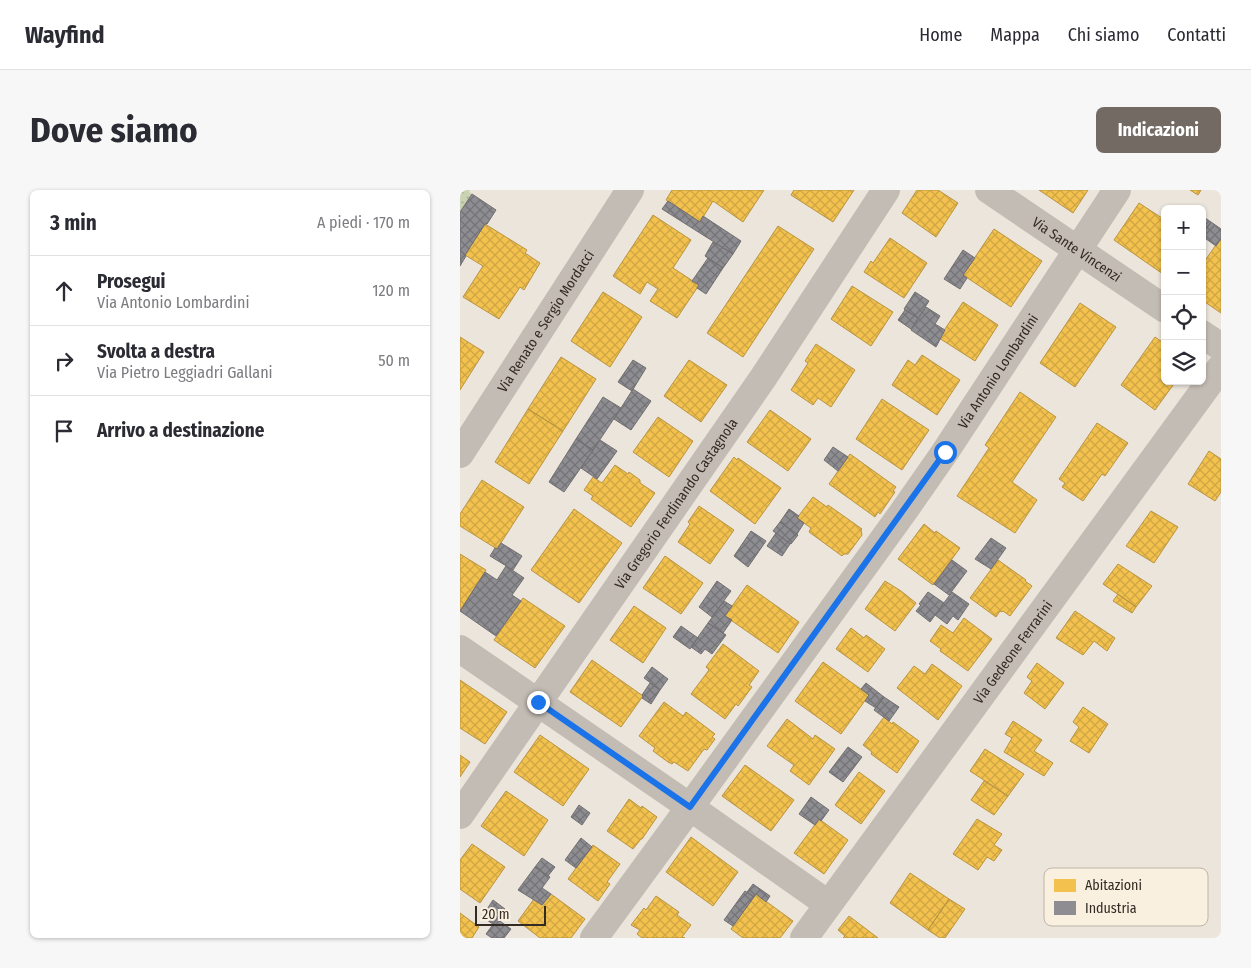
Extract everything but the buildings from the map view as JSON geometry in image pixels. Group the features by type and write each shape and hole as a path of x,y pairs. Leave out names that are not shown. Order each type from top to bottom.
{"street":[{"name":"Via Renato e Sergio Mordacci","path":"460,454 630,190"},
{"name":"Via Gregorio Ferdinando Castagnola","path":"460,814 763,378 886,190"},
{"name":"Via Sante Vincenzi","path":"989,190 1161,306"},
{"name":"Via Antonio Lombardini","path":"594,938 945,452 1117,190"},
{"path":"1206,337 1221,347"},
{"name":"Via Gedeone Ferrarini","path":"804,938 1221,367"},
{"path":"460,649 828,904"}],"green space":[{"path":"460,190 470,190 469,192 472,194 460,212"}],"route":[{"path":"538,702 690,807 945,452"}]}
